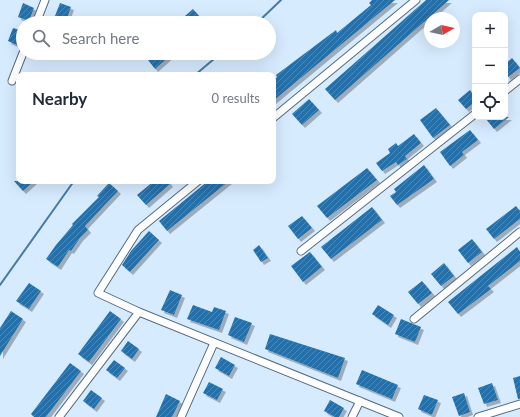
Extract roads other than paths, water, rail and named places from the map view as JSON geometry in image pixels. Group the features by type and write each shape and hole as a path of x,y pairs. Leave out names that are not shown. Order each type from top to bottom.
{"street":[{"path":"39,16 45,0"},
{"path":"276,116 416,0"},
{"path":"12,81 20,60"},
{"path":"508,89 520,79"},
{"path":"301,250 472,116"},
{"path":"194,184 138,230 98,293 139,312 214,343 399,417"},
{"path":"414,319 520,232"},
{"path":"59,417 139,312"},
{"path":"181,417 214,343"},
{"path":"352,417 360,402"},
{"path":"478,417 520,404"}],"waterway":[{"path":"264,16 281,0"},
{"path":"199,72 213,60"},
{"path":"0,285 72,184"}]}
